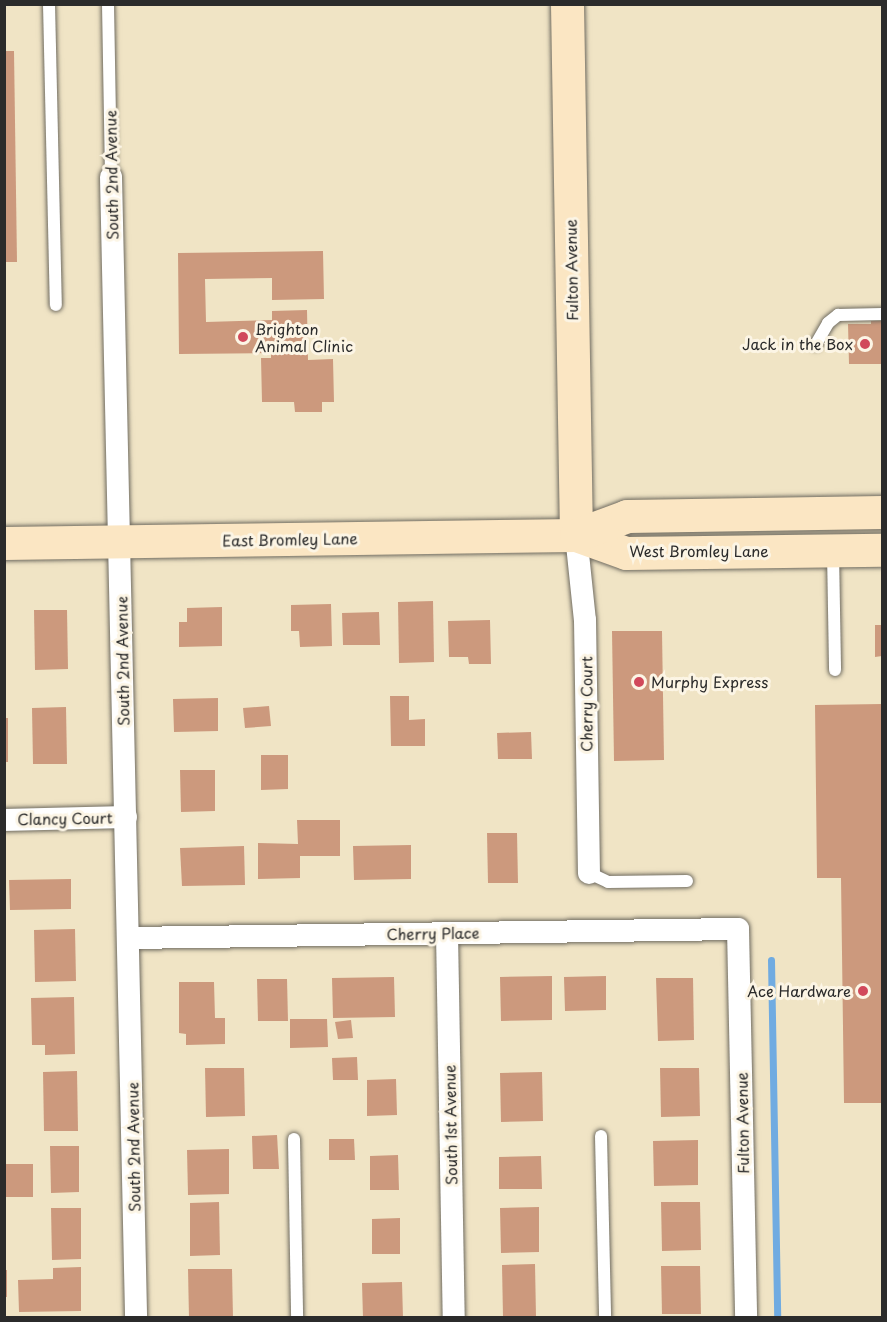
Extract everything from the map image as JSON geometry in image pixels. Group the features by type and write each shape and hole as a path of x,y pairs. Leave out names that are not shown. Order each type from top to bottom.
{"main road":[{"name":"Fulton Avenue","path":"567,4 576,535"},
{"path":"576,535 627,516 882,512"},
{"name":"East Bromley Lane","path":"4,543 576,535"},
{"name":"West Bromley Lane","path":"576,535 626,553 882,550"}],"street":[{"name":"South 2nd Avenue","path":"111,177 136,1317"},
{"name":"Cherry Court","path":"576,535 585,620 589,873"},
{"name":"Clancy Court","path":"4,820 126,817"},
{"name":"Cherry Place","path":"129,938 738,928"},
{"name":"Fulton Avenue","path":"738,928 746,1317"},
{"name":"South 1st Avenue","path":"447,933 454,1317"}],"lane":[{"path":"49,4 56,305"},
{"name":"South 2nd Avenue","path":"108,4 111,177"},
{"path":"816,344 828,323 838,315 882,314"},
{"path":"833,551 835,670"},
{"path":"589,873 608,882 687,881"},
{"path":"601,1136 605,1317"},
{"path":"294,1139 297,1317"}],"building":[{"path":"4,51 14,51 17,262 4,262"},
{"name":"Brighton Animal Clinic","path":"323,251 324,299 272,300 272,278 205,279 206,322 272,320 272,311 307,310 308,360 333,359 334,402 322,402 322,412 295,412 294,402 262,402 261,358 271,358 271,353 179,354 178,253"},
{"name":"Jack in the Box","path":"871,321 882,321 882,364 849,364 848,324 871,324"},
{"path":"433,601 434,662 399,663 398,602"},
{"path":"331,604 332,646 300,647 299,631 291,631 291,605"},
{"path":"222,607 222,646 179,647 179,622 187,622 187,608"},
{"path":"34,610 67,610 68,669 35,670"},
{"path":"379,612 380,645 343,645 342,613"},
{"path":"490,620 491,664 469,664 468,657 449,657 448,621"},
{"path":"875,625 882,625 882,656 875,657"},
{"name":"Murphy Express","path":"612,631 662,631 664,760 614,761"},
{"path":"390,696 409,696 409,720 425,719 425,746 391,746"},
{"path":"218,698 218,731 174,732 173,699"},
{"name":"Ace Hardware","path":"882,704 882,1103 844,1103 841,878 817,878 815,705"},
{"path":"269,706 271,726 245,728 243,708"},
{"path":"66,707 67,764 33,764 32,708"},
{"path":"4,718 8,718 8,762 4,762"},
{"path":"531,732 532,759 498,759 497,733"},
{"path":"261,755 288,755 288,789 261,790"},
{"path":"180,770 215,770 215,811 181,812"},
{"path":"297,820 340,820 340,856 300,856 300,878 258,879 258,843 298,844"},
{"path":"487,833 517,833 518,883 488,883"},
{"path":"411,845 411,879 354,880 353,846"},
{"path":"244,846 245,885 182,886 180,848"},
{"path":"71,879 71,909 10,910 9,880"},
{"path":"75,929 76,981 35,982 34,930"},
{"path":"552,976 552,1020 501,1021 500,977"},
{"path":"606,976 606,1010 565,1011 564,977"},
{"path":"394,977 395,1017 333,1018 332,978"},
{"path":"656,978 693,978 694,1040 658,1041"},
{"path":"257,979 287,979 288,1021 258,1021"},
{"path":"179,982 214,982 215,1018 225,1018 225,1044 186,1045 186,1034 179,1033"},
{"path":"74,997 75,1054 45,1055 45,1045 32,1045 31,998"},
{"path":"290,1019 327,1019 328,1047 290,1048"},
{"path":"351,1020 353,1038 338,1039 335,1022"},
{"path":"357,1057 358,1080 333,1080 332,1058"},
{"path":"205,1068 244,1068 245,1116 206,1117"},
{"path":"660,1068 699,1068 700,1116 661,1117"},
{"path":"77,1071 78,1131 44,1131 43,1072"},
{"path":"542,1072 543,1121 501,1122 500,1073"},
{"path":"396,1079 397,1115 367,1116 367,1080"},
{"path":"277,1135 279,1169 253,1169 252,1136"},
{"path":"329,1139 354,1139 355,1160 329,1160"},
{"path":"698,1140 698,1185 654,1186 653,1141"},
{"path":"50,1146 79,1146 79,1192 51,1193"},
{"path":"229,1149 229,1194 188,1195 187,1150"},
{"path":"398,1155 399,1190 370,1190 370,1156"},
{"path":"541,1156 542,1189 499,1189 499,1157"},
{"path":"4,1164 33,1164 33,1197 4,1197"},
{"path":"219,1202 220,1255 190,1256 190,1203"},
{"path":"661,1202 700,1202 701,1250 662,1251"},
{"path":"539,1207 539,1252 501,1253 500,1208"},
{"path":"51,1208 81,1208 81,1259 52,1260"},
{"path":"400,1218 400,1254 372,1254 372,1219"},
{"path":"535,1264 536,1317 503,1317 502,1265"},
{"path":"661,1266 700,1266 701,1314 662,1314"},
{"path":"81,1267 81,1311 19,1312 18,1280 53,1279 53,1268"},
{"path":"188,1269 232,1269 233,1318 189,1318"},
{"path":"4,1270 7,1270 7,1297 4,1297"},
{"path":"402,1282 403,1318 363,1318 362,1283"}],"waterway":[{"path":"771,960 777,1318"}],"place":[{"name":"Brighton Animal Clinic","path":"243,337"},
{"name":"Jack in the Box","path":"865,344"},
{"name":"Murphy Express","path":"639,682"},
{"name":"Ace Hardware","path":"863,991"}]}
